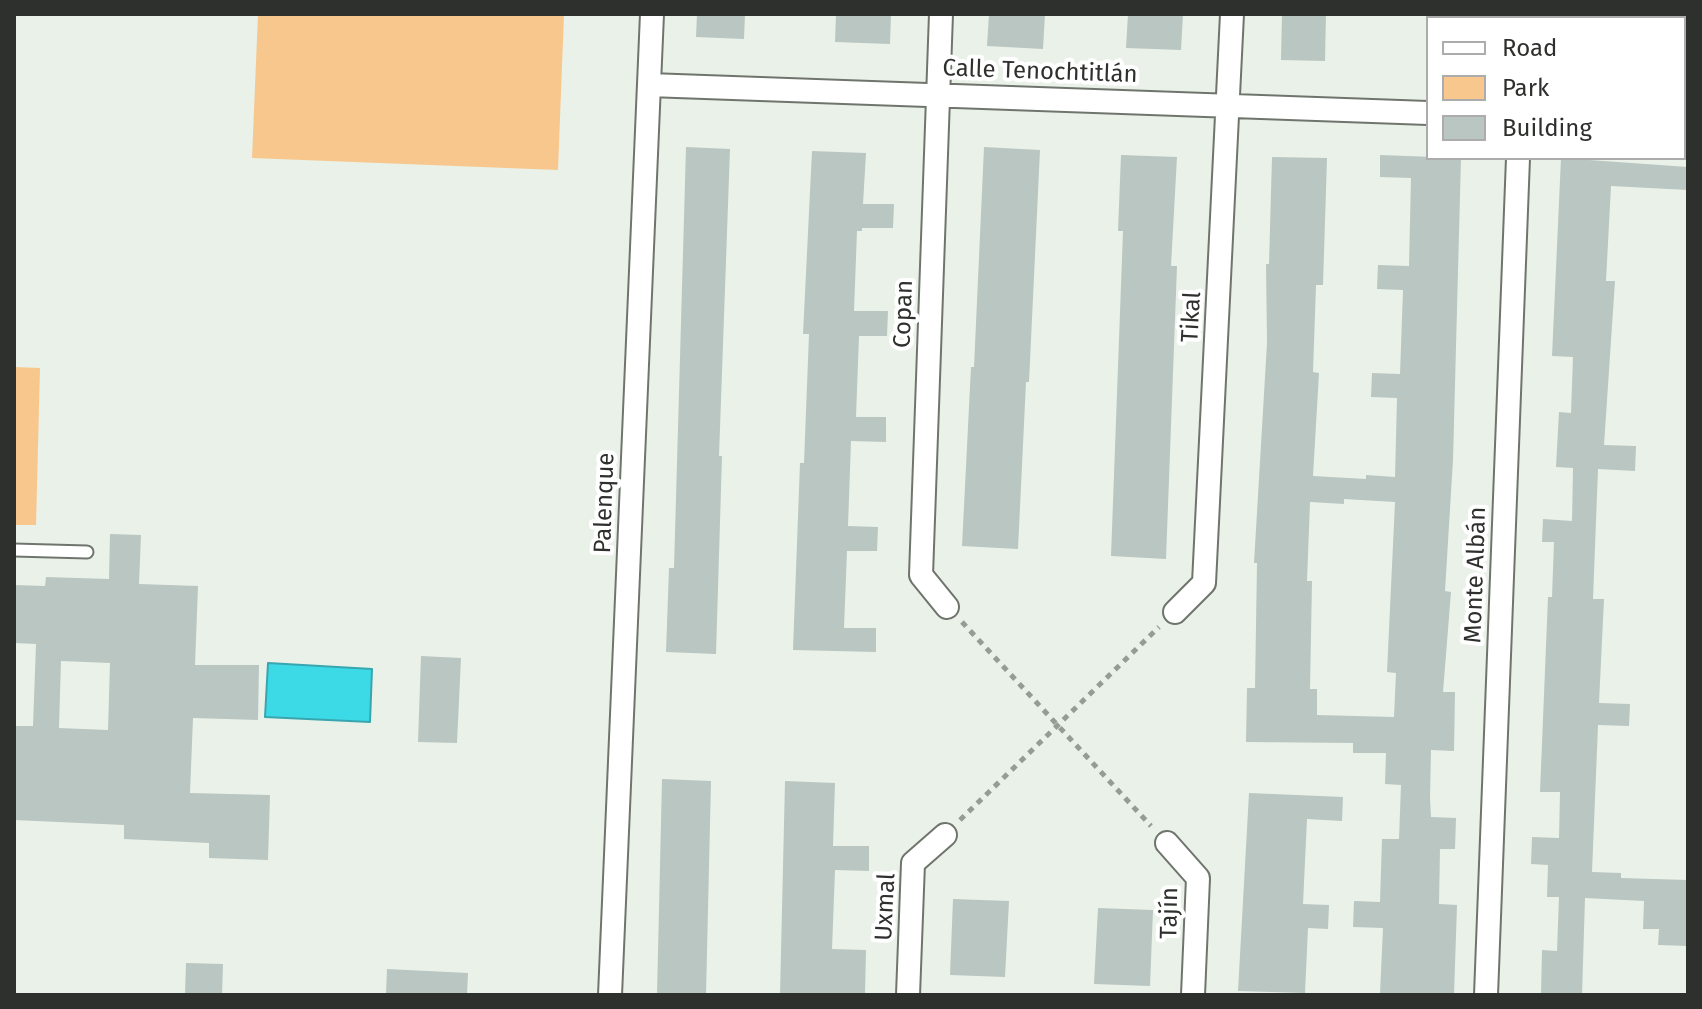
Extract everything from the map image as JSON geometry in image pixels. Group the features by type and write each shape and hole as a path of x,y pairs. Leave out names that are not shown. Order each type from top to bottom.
{"street":[{"name":"Palenque","path":"610,995 652,14"},
{"name":"Copan","path":"941,14 921,575 947,607"},
{"name":"Tikal","path":"1175,612 1204,583 1232,14"},
{"name":"Calle Tenochtitlán","path":"649,85 1426,113"},
{"name":"Monte Albán","path":"1486,995 1518,160"},
{"name":"Uxmal","path":"908,995 913,863 945,835"},
{"name":"Tajín","path":"1167,843 1198,878 1193,995"}],"lane":[{"path":"14,550 87,552"}],"path":[{"path":"947,607 1167,843"},
{"path":"945,835 1175,612"}],"green space":[{"path":"258,14 564,14 558,170 252,158"},
{"path":"14,367 40,368 36,525 14,525"}],"water":[{"path":"268,663 372,669 370,722 265,717"}],"building":[{"path":"697,14 745,14 744,39 696,37"},
{"path":"836,14 891,14 890,44 835,42"},
{"path":"989,14 1045,14 1043,49 987,46"},
{"path":"1128,14 1183,14 1181,50 1126,48"},
{"path":"1282,14 1326,14 1325,61 1281,60"},
{"path":"686,147 730,149 719,456 722,456 716,654 666,652 669,568 674,568"},
{"path":"984,147 1040,150 1018,549 962,546"},
{"path":"812,151 866,153 863,204 894,204 893,228 862,228 862,231 857,231 854,311 888,311 887,336 859,336 856,417 886,417 886,442 851,441 848,526 878,527 877,551 847,551 844,628 876,628 876,652 793,650 800,463 804,463 809,334 803,334"},
{"path":"1121,155 1177,157 1171,266 1177,266 1166,559 1111,556 1123,231 1118,231"},
{"path":"1380,155 1461,160 1453,460 1445,591 1451,592 1443,692 1455,692 1454,751 1431,750 1430,798 1431,817 1456,818 1455,849 1440,849 1439,904 1457,905 1454,995 1380,994 1383,928 1353,927 1354,901 1380,902 1382,839 1399,839 1401,785 1385,784 1386,753 1353,753 1353,743 1246,742 1247,688 1255,688 1257,563 1254,563 1267,343 1266,264 1269,264 1272,157 1327,158 1323,285 1316,285 1313,372 1319,373 1313,476 1395,477 1397,398 1371,397 1372,373 1400,374 1403,290 1377,289 1378,265 1409,266 1411,178 1380,177","holes":["1344,499 1395,502 1387,672 1396,673 1394,717 1317,715 1317,689 1310,689 1312,581 1307,581 1310,502 1344,504"]},
{"path":"1561,160 1688,167 1688,190 1611,186 1606,281 1615,281 1604,445 1636,446 1635,471 1598,469 1593,599 1604,599 1599,703 1630,704 1629,726 1598,725 1592,872 1621,873 1621,878 1688,880 1688,946 1658,945 1659,929 1643,929 1644,901 1585,898 1582,995 1541,995 1542,950 1557,951 1559,897 1547,897 1548,865 1531,864 1532,837 1559,838 1560,792 1540,792 1548,597 1552,597 1554,542 1542,542 1543,519 1572,521 1573,468 1556,467 1559,412 1571,413 1573,357 1552,356"},
{"path":"110,534 141,535 139,584 198,586 195,665 259,665 258,720 193,718 190,793 270,795 268,860 209,858 209,843 124,839 124,825 14,820 14,726 33,726 36,644 14,643 14,585 45,586 46,577 109,579","holes":["61,661 110,663 108,730 59,728"]},
{"path":"421,656 461,658 457,743 418,742"},
{"path":"662,779 711,781 706,995 657,995"},
{"path":"785,781 835,783 833,846 869,846 869,871 835,870 832,949 866,950 865,995 780,995"},
{"path":"1249,793 1343,797 1342,821 1307,819 1303,904 1329,905 1328,929 1308,928 1305,993 1238,991"},
{"path":"953,899 1009,901 1005,977 950,975"},
{"path":"1098,908 1153,910 1150,986 1094,984"},
{"path":"186,963 223,964 222,995 185,995"},
{"path":"387,969 468,973 467,995 386,995"}]}
